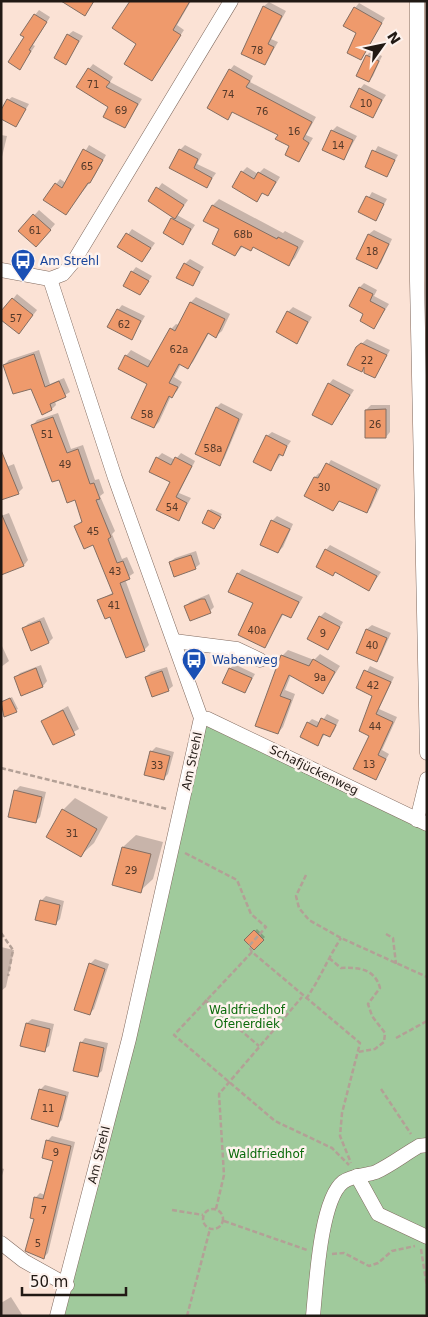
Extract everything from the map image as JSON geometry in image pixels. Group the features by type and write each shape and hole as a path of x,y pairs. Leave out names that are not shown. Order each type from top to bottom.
{"street":[{"path":"1,270 50,280 63,274 74,261 231,1"},
{"path":"418,1 427,753"},
{"name":"Am Strehl","path":"50,280 115,478 201,718 181,811 170,849 129,1039 57,1316"},
{"path":"174,641 237,649 260,660"},
{"name":"Schafjückenweg","path":"201,718 208,719 422,822"},
{"path":"422,822 427,779"},
{"path":"313,1316 319,1254 328,1204 342,1183 356,1176 375,1172 423,1145"},
{"path":"356,1176 378,1214 427,1237"},
{"path":"1,1243 24,1261 66,1285"}],"path":[{"path":"1,768 181,811"},
{"path":"170,849 181,851 237,880 251,914 266,927 249,946 252,952 360,1043 342,1113 340,1136 353,1169 332,1148 275,1121 174,1036 252,952"},
{"path":"306,875 296,896 299,908 309,920 341,938 427,977"},
{"path":"1,933 13,950 8,976"},
{"path":"386,934 393,938 396,964"},
{"path":"306,999 321,977 329,958 341,938"},
{"path":"329,958 341,968 356,967 370,971 378,980 380,988 368,1004 372,1016 385,1033 384,1042 376,1049 358,1052"},
{"path":"216,1208 224,1175 219,1094 302,996"},
{"path":"206,1000 259,1046"},
{"path":"396,1038 427,1021"},
{"path":"381,1089 423,1145"},
{"path":"210,1229 203,1221 203,1215 210,1209 216,1208 221,1212 224,1221"},
{"path":"172,1210 203,1215"},
{"path":"224,1221 319,1254 344,1253 369,1266 378,1263 392,1251 421,1245 427,1287"},
{"path":"210,1229 220,1227 224,1221"},
{"path":"187,1316 210,1229"}],"green space":[{"name":"Waldfriedhof","path":"201,718 427,824 427,1316 57,1316"}],"building":[{"path":"61,1 94,1 85,16"},
{"path":"130,1 190,1 173,30 181,35 152,81 124,64 136,44 112,28"},
{"path":"263,6 282,16 268,44 274,47 265,65 241,54"},
{"path":"354,7 382,23 361,60 347,53 356,33 343,26"},
{"path":"34,14 47,22 29,50 31,51 20,70 8,62 24,37 20,35"},
{"path":"67,34 79,41 66,65 54,58"},
{"path":"366,55 379,61 369,82 356,76"},
{"path":"88,68 110,82 106,87 138,104 125,128 103,117 108,107 76,87"},
{"path":"229,69 250,81 246,87 312,122 303,139 309,143 299,162 285,155 289,146 275,139 278,135 232,112 228,120 207,108"},
{"path":"359,88 382,100 373,118 350,107"},
{"path":"7,99 26,109 16,127 1,119 1,110"},
{"path":"331,130 353,140 344,160 322,150"},
{"path":"83,149 103,160 90,183 88,183 66,215 43,200 55,183 62,188"},
{"path":"179,149 198,159 194,168 212,178 207,188 169,168"},
{"path":"372,150 395,160 387,177 365,167"},
{"path":"241,171 254,179 258,172 276,182 268,196 262,193 257,202 232,187"},
{"path":"156,187 184,205 175,219 148,201"},
{"path":"366,196 384,204 376,221 358,212"},
{"path":"212,205 277,239 278,237 298,247 289,266 253,247 251,251 241,246 235,256 212,244 219,229 203,221"},
{"path":"33,214 51,230 36,247 18,231"},
{"path":"171,218 191,229 183,245 163,233"},
{"path":"126,233 151,248 142,262 117,247"},
{"path":"368,234 389,244 377,269 356,259"},
{"path":"184,263 200,272 193,286 176,278"},
{"path":"131,271 149,281 140,295 123,286"},
{"path":"359,287 373,294 370,301 385,309 374,329 360,321 363,314 349,306"},
{"path":"12,298 33,315 19,334 1,320 1,311"},
{"path":"190,302 225,319 216,338 208,333 188,369 179,364 169,383 178,387 172,398 169,396 154,428 131,418 147,384 118,369 125,355 148,367 170,328 175,331"},
{"path":"117,309 141,321 132,340 107,327"},
{"path":"287,311 308,322 297,344 276,332"},
{"path":"361,343 387,355 375,378 364,373 364,367 362,372 347,365 356,347"},
{"path":"34,354 45,387 59,381 66,397 50,404 52,410 42,415 31,389 13,394 3,365"},
{"path":"328,383 350,395 332,425 312,415"},
{"path":"216,407 239,419 220,466 195,454"},
{"path":"386,409 386,438 365,438 365,410"},
{"path":"53,417 67,453 78,449 90,484 94,483 100,499 96,500 111,537 108,539 117,563 123,561 130,579 120,583 145,651 126,658 110,617 105,619 97,600 113,594 93,545 84,549 74,526 82,522 75,500 67,503 59,480 52,482 31,425"},
{"path":"266,435 287,446 283,456 279,454 271,471 253,462"},
{"path":"1,450 19,494 1,500"},
{"path":"156,457 171,465 175,457 192,466 176,497 187,503 179,521 156,510 170,482 149,472"},
{"path":"326,463 377,489 367,513 339,501 333,511 304,496 314,477 318,478"},
{"path":"208,510 221,517 214,529 202,523"},
{"path":"1,513 24,566 1,575"},
{"path":"271,520 290,529 278,553 260,545"},
{"path":"325,549 377,576 369,591 335,572 333,576 316,567"},
{"path":"191,555 196,569 174,577 169,562"},
{"path":"237,573 299,602 291,618 282,614 265,648 238,635 253,603 228,592"},
{"path":"205,599 211,613 190,621 184,606"},
{"path":"319,616 340,627 328,650 307,639"},
{"path":"40,621 49,643 31,651 22,628"},
{"path":"366,629 387,638 377,662 356,653"},
{"path":"281,655 309,666 313,659 335,672 323,694 289,675 280,696 291,700 278,734 255,726"},
{"path":"36,668 43,687 21,696 14,677"},
{"path":"229,668 252,678 245,693 222,683"},
{"path":"364,670 391,682 376,714 393,722 378,755 386,759 376,780 353,769 369,736 359,731 372,696 356,688"},
{"path":"162,671 169,691 152,697 145,677"},
{"path":"10,698 17,712 4,717 1,702"},
{"path":"63,710 75,735 53,745 41,721"},
{"path":"321,718 336,725 330,737 323,734 318,746 300,737 307,722 317,727"},
{"path":"150,751 170,756 164,780 144,775"},
{"path":"14,790 42,797 36,823 8,817"},
{"path":"62,809 97,829 81,857 46,837"},
{"path":"122,847 151,854 141,893 112,885"},
{"path":"40,900 60,905 56,925 35,920"},
{"path":"254,930 264,940 254,950 244,940"},
{"path":"89,963 105,969 90,1015 74,1010"},
{"path":"26,1023 50,1029 45,1052 20,1046"},
{"path":"80,1042 104,1048 98,1077 73,1071"},
{"path":"39,1089 66,1096 58,1127 31,1119"},
{"path":"46,1140 71,1146 44,1259 25,1251 34,1219 30,1218 34,1197 43,1199 53,1161 42,1158"}],"place":[{"name":"Am Strehl","path":"23,282"},
{"name":"Wabenweg","path":"194,681"}],"park label":[{"name":"Waldfriedhof Ofenerdiek","path":"247,1017"}]}
